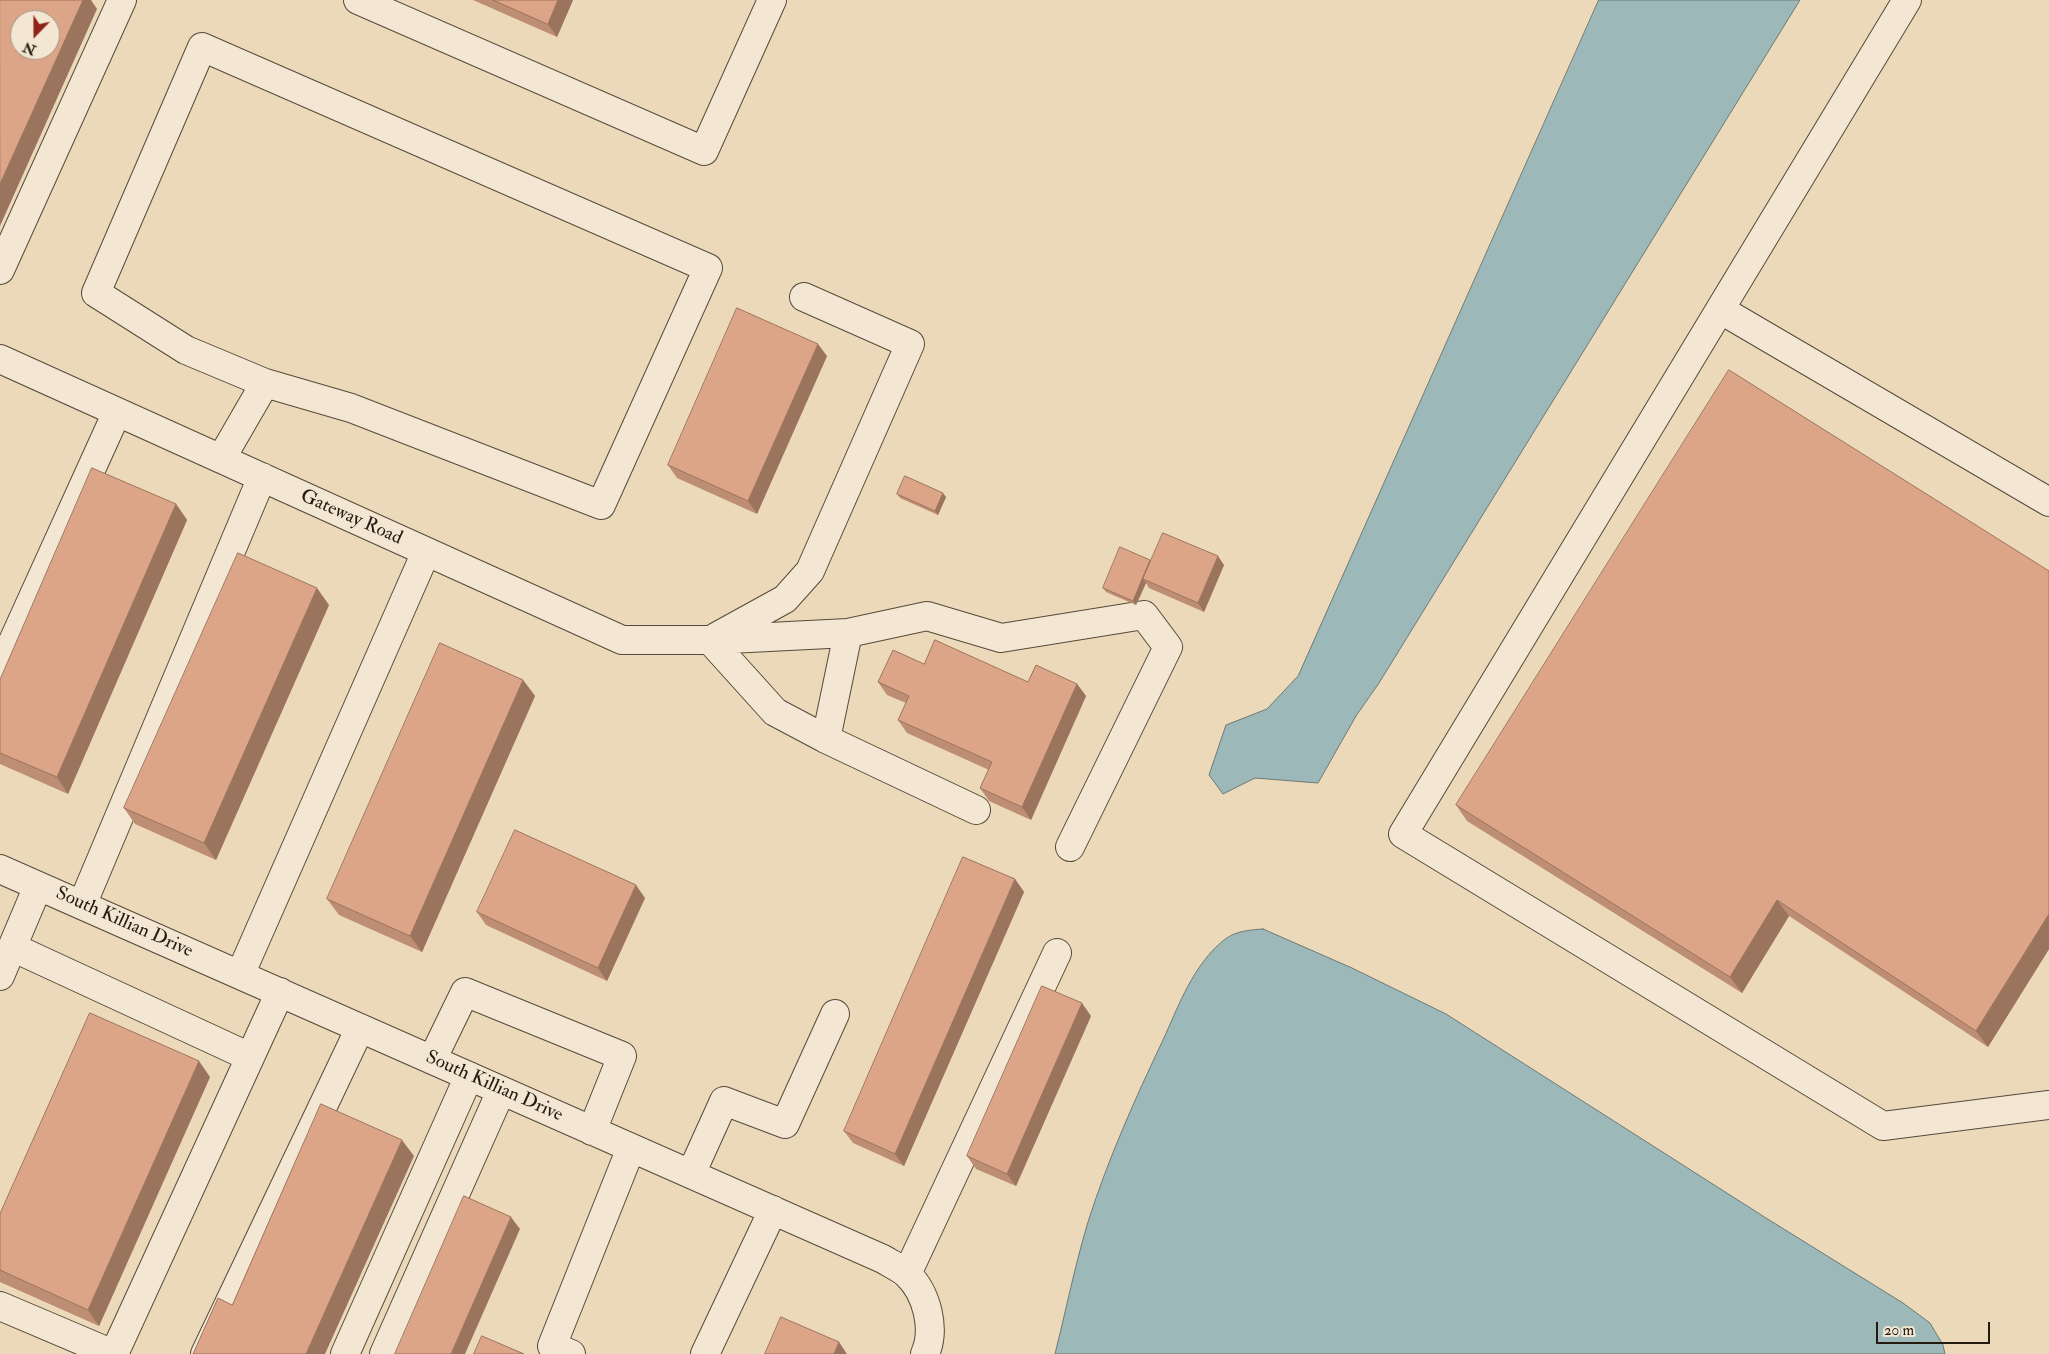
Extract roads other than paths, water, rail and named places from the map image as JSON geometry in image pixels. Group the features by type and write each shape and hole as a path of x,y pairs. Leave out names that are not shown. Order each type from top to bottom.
{"street":[{"path":"0,270 122,0"},
{"path":"358,0 704,151 772,0"},
{"path":"1907,0 1403,834 1883,1126 2049,1105"},
{"path":"202,47 708,268 601,505 350,408 265,383 186,350 96,294 202,47"},
{"path":"804,297 910,344 810,571 786,599 710,640 774,712 826,739 976,810"},
{"path":"1721,310 2049,502"},
{"name":"Gateway Road","path":"0,360 622,640 710,640 848,633 927,616 1001,638 1144,615 1168,647 1070,847"},
{"path":"221,459 265,383"},
{"path":"0,670 116,412"},
{"path":"82,904 262,478"},
{"path":"240,975 426,552"},
{"path":"826,739 848,633"},
{"name":"South Killian Drive","path":"0,869 883,1259 906,1274 922,1295 929,1320 929,1346 925,1354"},
{"path":"0,976 38,886"},
{"path":"12,947 250,1057"},
{"path":"906,1274 1057,953"},
{"path":"0,1306 114,1354 280,992"},
{"path":"432,1060 465,992 622,1056 592,1130"},
{"path":"691,1174 724,1101 786,1124 835,1014"},
{"path":"205,1354 360,1028"},
{"path":"345,1354 468,1076"},
{"path":"384,1354 501,1091"},
{"path":"571,1354 552,1346 631,1148"},
{"path":"705,1354 773,1210"}],"water":[{"path":"1599,0 1800,0 1379,683 1356,716 1318,783 1255,778 1223,794 1209,775 1226,725 1267,709 1298,676"},
{"path":"1263,929 1352,968 1446,1014 1903,1303 1930,1323 1943,1345 1945,1354 1055,1354 1088,1222 1104,1175 1142,1084 1181,1000 1195,973 1213,950 1224,940 1237,933"}]}
